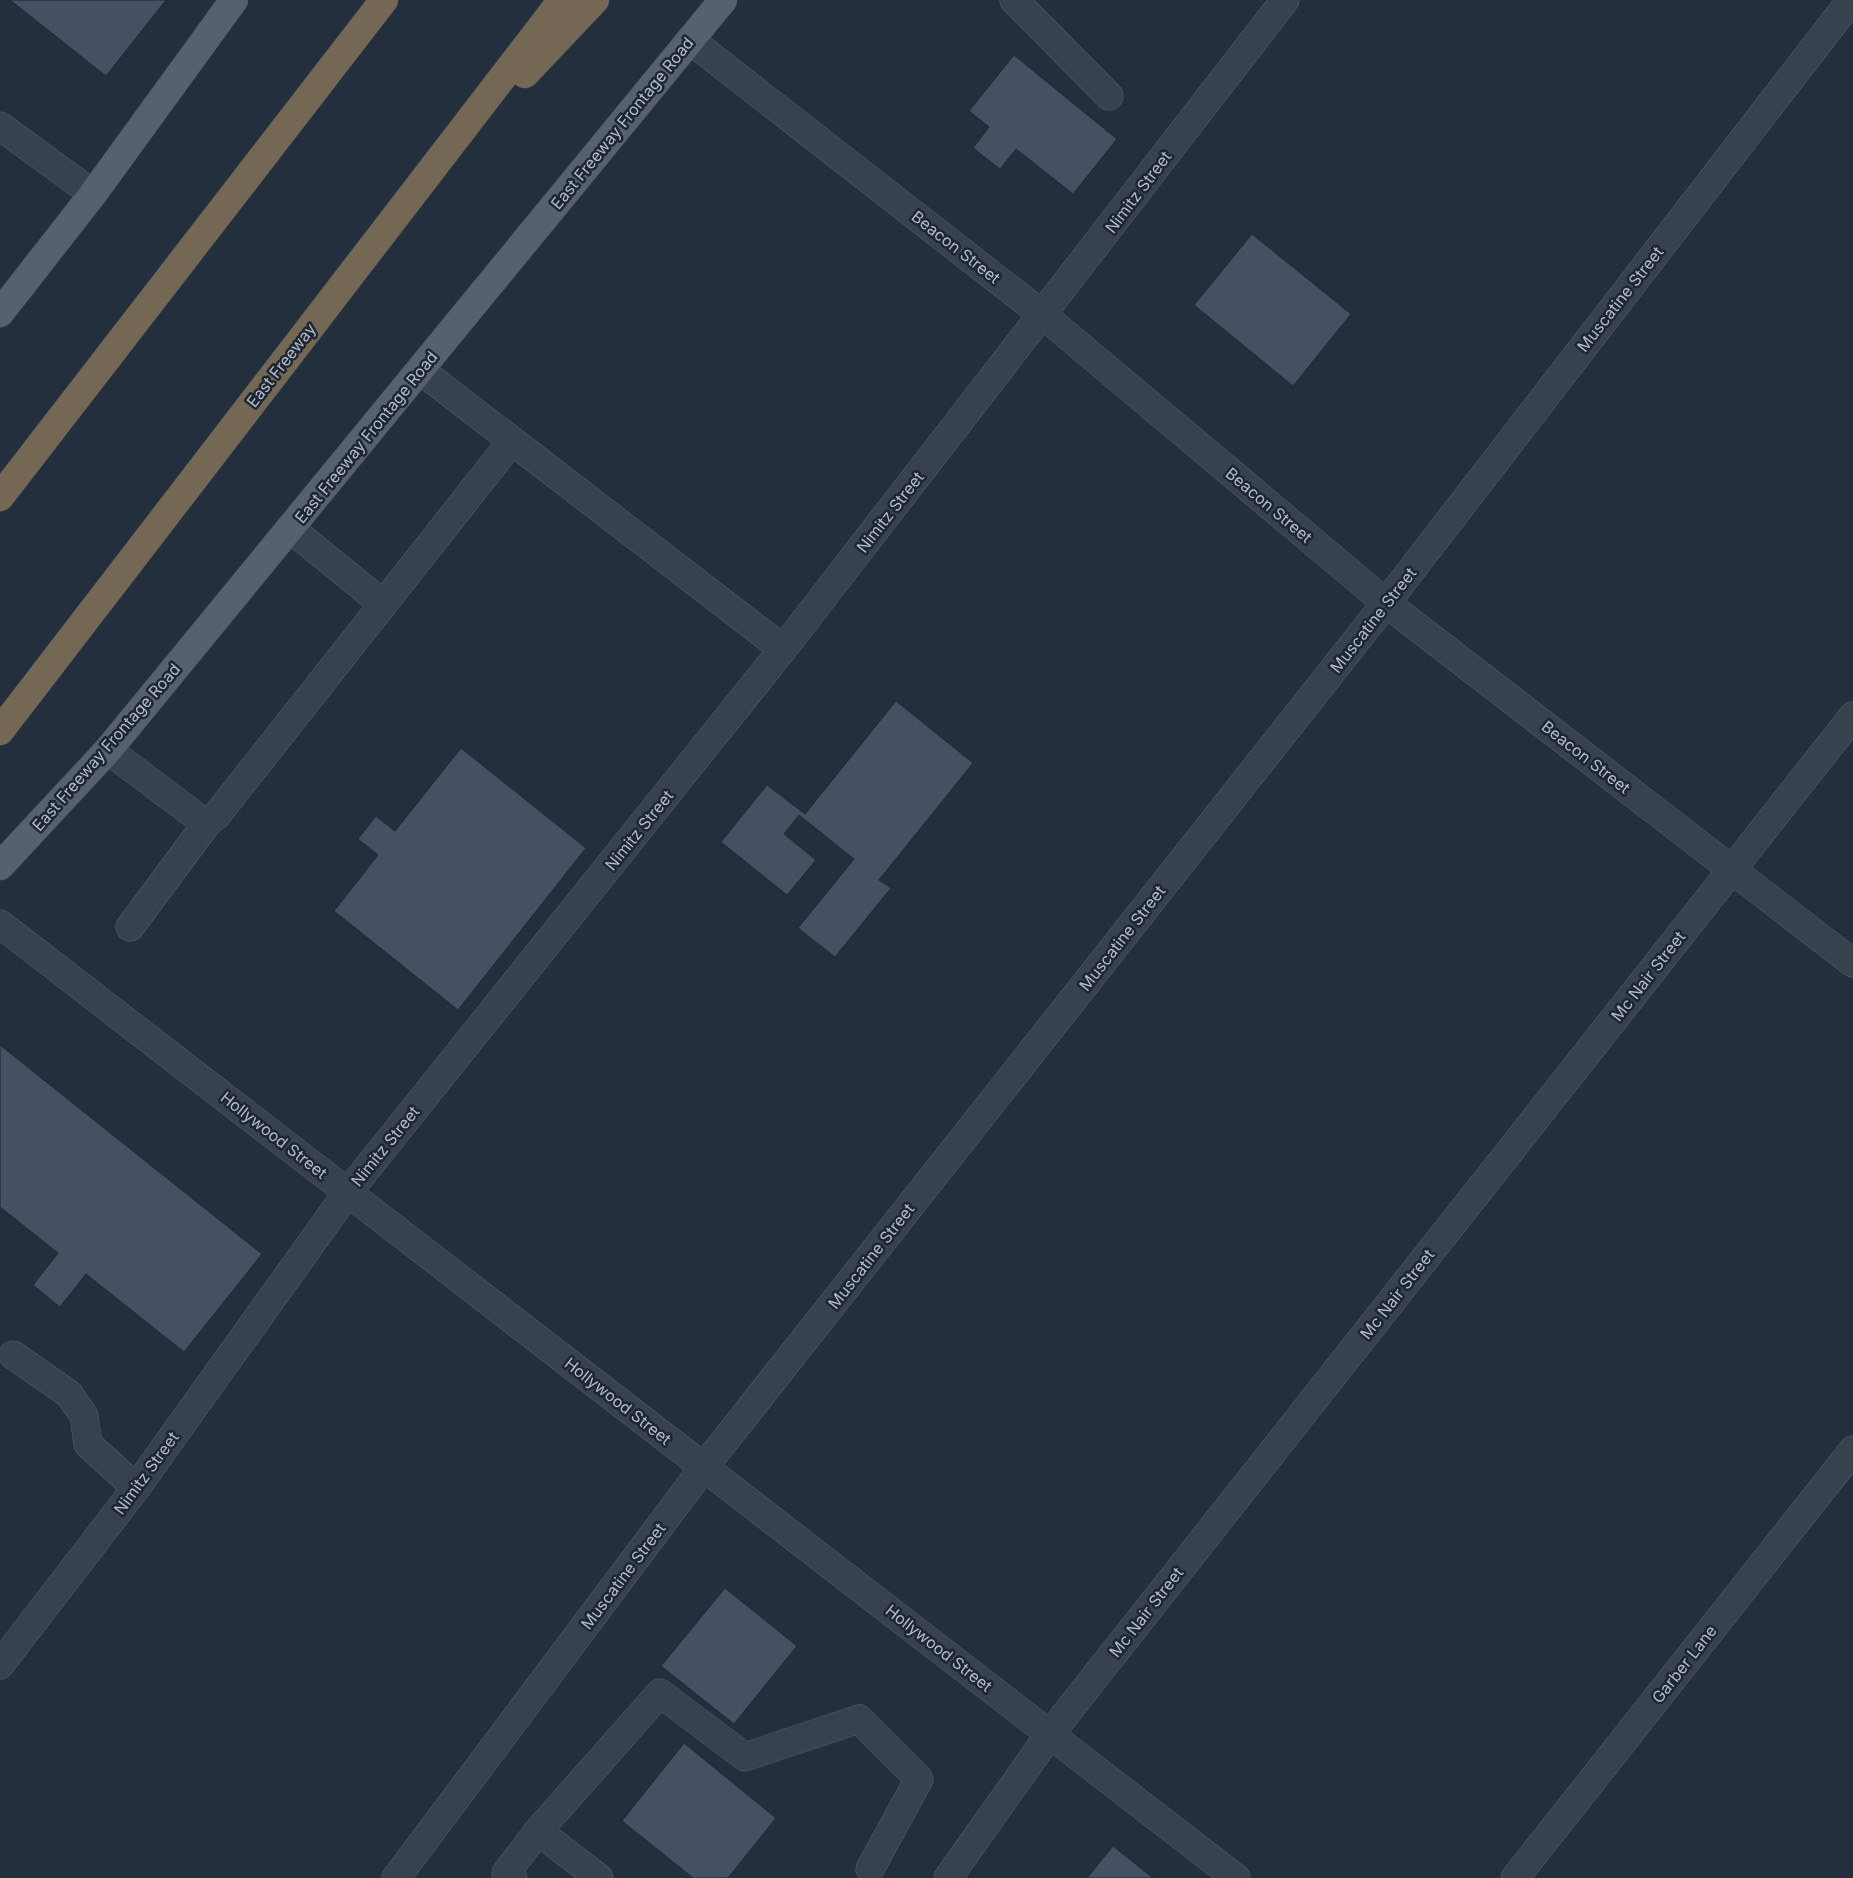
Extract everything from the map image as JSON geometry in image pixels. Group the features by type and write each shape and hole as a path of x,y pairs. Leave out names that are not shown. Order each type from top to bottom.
{"highway":[{"name":"East Freeway","path":"0,730 562,0"},
{"path":"420,186 595,0"},
{"path":"0,497 382,2"}],"main road":[{"path":"0,313 93,194 234,0"},
{"name":"East Freeway Frontage Road","path":"0,866 108,750 723,0"}],"street":[{"path":"1014,0 1109,96"},
{"name":"Nimitz Street","path":"0,1665 136,1488 348,1192 783,649 1285,0"},
{"name":"Muscatine Street","path":"396,1878 704,1467 1386,603 1851,0"},
{"name":"Beacon Street","path":"690,40 1043,315 1386,603 1853,963"},
{"path":"0,126 93,194"},
{"path":"420,370 783,649"},
{"path":"130,927 208,822 216,816 512,441"},
{"path":"291,529 383,604"},
{"name":"Mc Nair Street","path":"948,1878 1050,1734 1853,716"},
{"path":"108,750 201,820 208,822"},
{"name":"Hollywood Street","path":"0,924 1236,1878"},
{"path":"12,1355 69,1394 84,1416 88,1444 136,1488"},
{"name":"Garber Lane","path":"1515,1878 1853,1450"},
{"path":"513,1878 506,1873 538,1831 660,1693 745,1757 859,1719 919,1780 870,1869"},
{"path":"538,1831 599,1878"}],"building":[{"path":"10,0 166,0 106,76"},
{"path":"1014,55 1117,139 1073,194 1016,149 1000,169 973,148 989,127 969,111"},
{"path":"1252,234 1351,314 1293,386 1194,305"},
{"path":"896,701 973,763 879,880 891,888 835,957 798,928 854,859 799,815 784,834 816,860 787,895 721,842 767,785 805,814"},
{"path":"461,748 586,848 458,1010 334,911 378,855 358,839 376,816 395,831"},
{"path":"0,1045 262,1254 184,1352 86,1274 60,1307 33,1285 58,1253 0,1207"},
{"path":"725,1588 797,1646 734,1724 661,1666"},
{"path":"684,1743 776,1818 728,1878 693,1878 622,1821"},
{"path":"1113,1846 1153,1878 1087,1878"}]}
